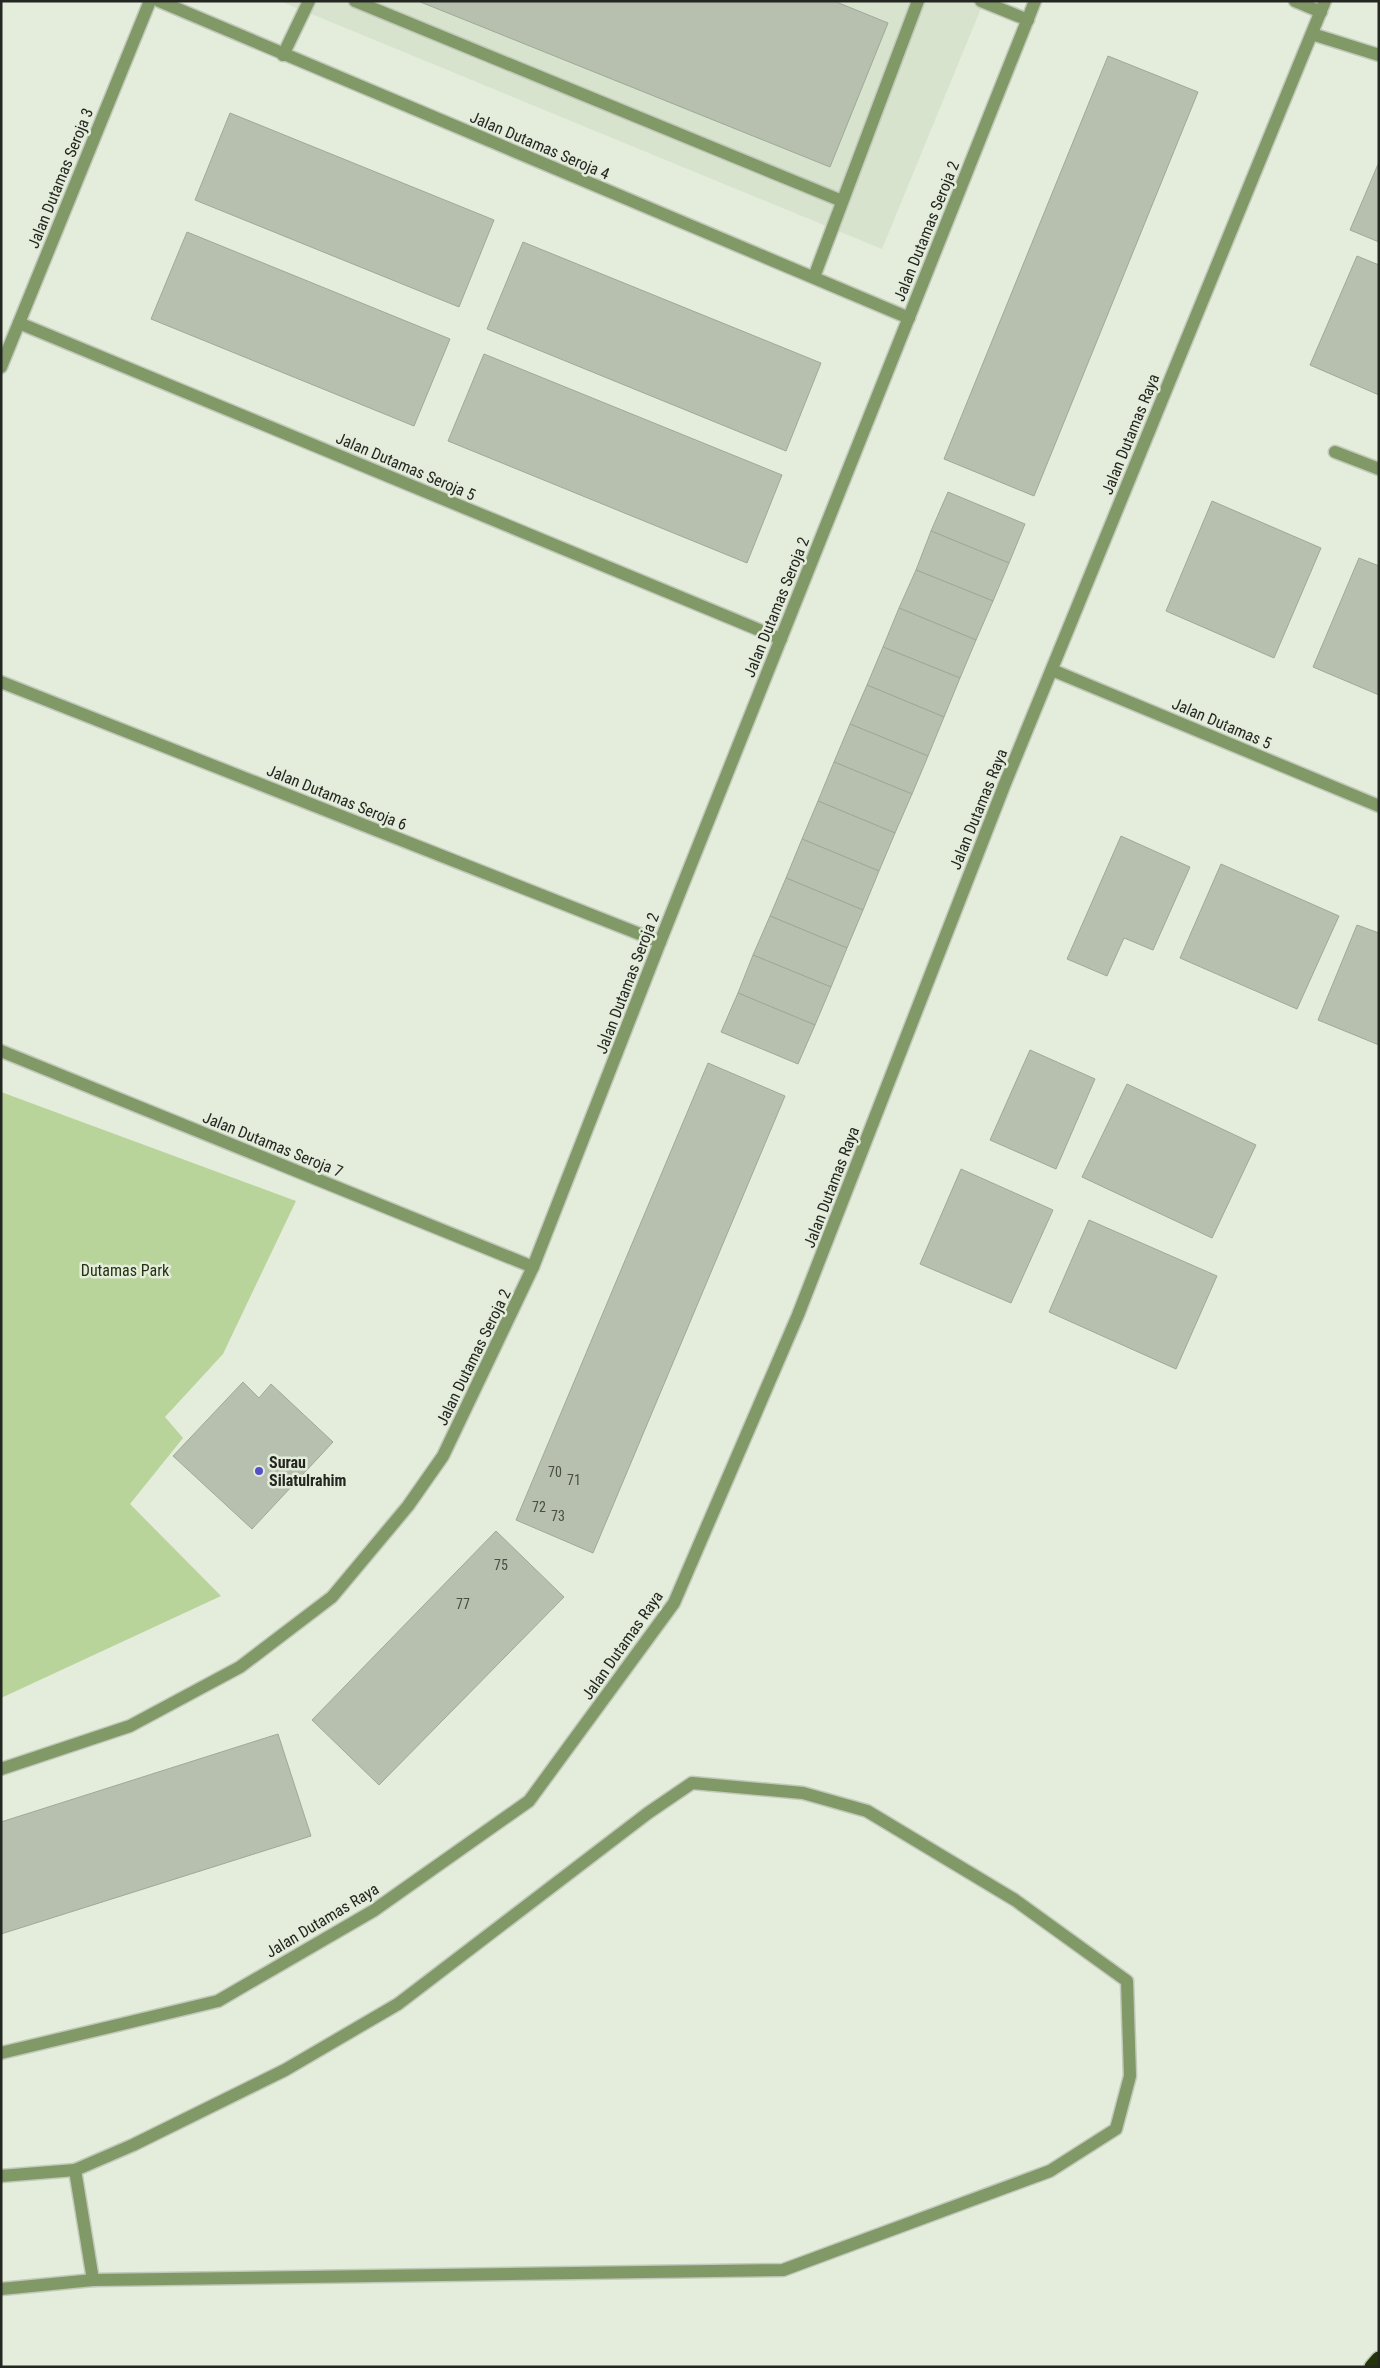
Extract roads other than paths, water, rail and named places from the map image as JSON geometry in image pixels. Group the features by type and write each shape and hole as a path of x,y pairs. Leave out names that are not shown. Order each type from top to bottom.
{"highway":[{"path":"1372,2367 1379,2359"}],"street":[{"name":"Jalan Dutamas Seroja 3","path":"1,367 150,1"},
{"name":"Jalan Dutamas Seroja 4","path":"159,1 909,318"},
{"path":"284,55 309,1"},
{"path":"356,1 842,201"},
{"path":"814,277 918,1"},
{"path":"981,1 1028,20"},
{"name":"Jalan Dutamas Seroja 2","path":"1,1769 130,1726 240,1667 332,1597 408,1506 443,1456 533,1267 660,942 1035,1"},
{"path":"1295,1 1323,7"},
{"name":"Jalan Dutamas Raya","path":"1,2053 218,2001 373,1912 529,1801 674,1603 798,1315 1004,786 1323,7"},
{"path":"1312,34 1379,55"},
{"name":"Jalan Dutamas Seroja 5","path":"19,323 781,639"},
{"path":"1335,452 1379,469"},
{"name":"Jalan Dutamas 5","path":"1052,670 1379,806"},
{"name":"Jalan Dutamas Seroja 6","path":"1,682 660,942"},
{"name":"Jalan Dutamas Seroja 7","path":"1,1051 533,1267"},
{"path":"1,2176 75,2170 132,2146 285,2070 398,2004 648,1813 692,1783 803,1793 867,1810 1015,1900 1127,1981 1130,2076 1116,2129 1050,2171 784,2270 93,2280 1,2289"},
{"path":"75,2170 93,2280"}],"place":[{"name":"Surau Silatulrahim","path":"259,1471"}],"park label":[{"name":"Dutamas Park","path":"125,1270"}]}
